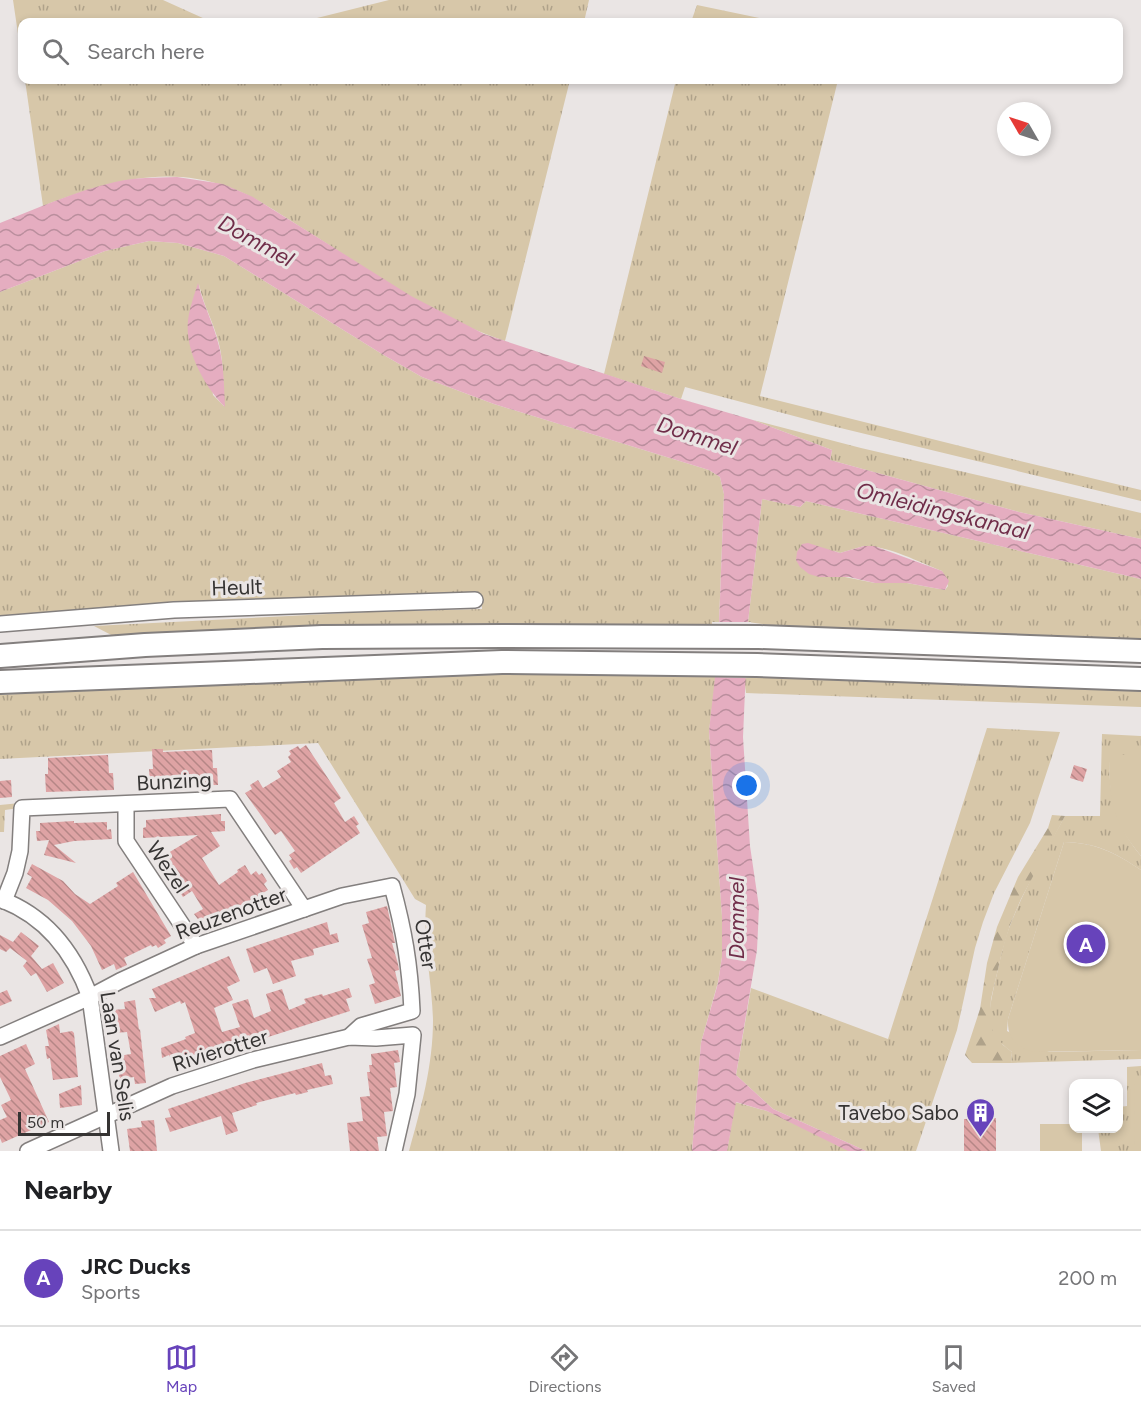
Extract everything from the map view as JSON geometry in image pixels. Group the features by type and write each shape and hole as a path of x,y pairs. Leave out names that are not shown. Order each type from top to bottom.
{"highway":[{"path":"0,656 145,645 322,637 711,636 1141,651"},
{"path":"0,682 502,662 756,665 1141,679"}],"street":[{"name":"Heult","path":"0,624 174,610 476,600"},
{"name":"Bunzing","path":"2,900 15,873 20,851 22,808 230,799 304,909"},
{"name":"Wezel","path":"126,804 126,841 196,946"},
{"name":"Reuzenotter","path":"0,1037 196,946 342,896 392,885"},
{"name":"Otter","path":"392,885 410,965 412,1011"},
{"name":"Laan van Selis","path":"2,900 43,923 60,940 83,978 90,997 111,1151"},
{"name":"Rivierotter","path":"349,1036 361,1026 412,1011"},
{"name":"Rivierotter","path":"28,1151 172,1086 253,1060 349,1036 376,1038 413,1035 407,1095 394,1151"}],"green space":[{"path":"13,0 163,0 203,18 18,18 18,34"},
{"path":"389,0 589,0 585,18 317,18"},
{"path":"697,5 759,18 692,18"},
{"path":"26,84 569,84 505,341 453,320 378,277 268,206 242,192 213,182 177,177 138,179 80,192 43,206"},
{"path":"675,84 837,84 760,396 1141,490 1141,501 824,424 685,387 681,399 604,374"},
{"path":"149,241 178,243 224,256 422,377 494,404 709,470 720,477 724,494 719,622 712,622 712,626 386,627 117,638 94,626 368,612 482,609 482,597 422,596 301,598 0,617 0,292 105,251","holes":["199,284 221,352 224,406 213,395"]},
{"path":"753,420 861,448 1141,513 1141,539 1019,512 830,460 832,450"},
{"path":"762,499 800,507 806,501 1141,579 1141,641 770,625 748,622","holes":["864,546 894,552 942,571 948,586 945,590 907,583 875,583 840,576 834,551 840,553"]},
{"path":"633,673 716,677 709,731 722,916 722,957 718,982 701,1043 692,1151 409,1151 426,1087 431,1054 433,1020 426,905 415,899 318,743 0,759 0,695 204,683 428,674"},
{"path":"769,676 1141,689 1141,707 746,693 744,678"},
{"path":"987,728 1060,732 1030,823 994,893 983,922 957,1030 916,1151 866,1151 773,1109 736,1075 751,988 888,1039"},
{"path":"1102,734 1141,736 1141,755 1109,756 1110,784 1115,809 1125,833 1141,856 1141,870 1105,850 1086,844 1064,842 1008,1019 1007,1031 1049,1052 1141,1050 1141,1059 1011,1063 1012,1052 995,1035 990,1020 991,1000 1004,945 1023,895 1065,816 1100,816"},
{"path":"1109,755 1141,755 1141,856 1124,832 1114,809 1111,797"},
{"path":"20,803 19,808 5,810 4,832 0,832 0,805"},
{"path":"1052,815 1065,816 1021,899 1010,925 991,999 990,1016 993,1031 1003,1045 1012,1052 1011,1063 972,1063 965,1055 980,1009 987,963 997,927 1018,877 1048,828"},
{"path":"1064,842 1086,844 1104,850 1141,870 1141,1050 1032,1052 1017,1044 1009,1031 1008,1019"},
{"path":"1141,1066 1141,1151 1101,1151 1099,1133 1123,1133 1123,1106 1127,1106 1127,1067"},
{"path":"1135,1082 1141,1082 1141,1151 1134,1151"},
{"path":"735,1102 767,1111 863,1151 727,1151"},
{"path":"1040,1124 1069,1124 1069,1133 1082,1133 1082,1151 1040,1151"}],"water":[{"path":"177,177 223,184 253,197 411,296 484,334 681,399 753,420 832,450 830,460 1019,512 1141,539 1141,579 806,501 800,507 762,499 748,622 743,737 750,846 759,907 757,950 736,1075 773,1109 866,1151 848,1151 767,1111 736,1102 727,1151 692,1151 701,1043 718,983 722,957 722,916 709,731 718,650 724,494 720,477 709,470 494,404 422,377 224,256 178,243 149,241 105,251 0,292 0,223 57,200 115,182"},
{"path":"198,283 221,353 225,407 202,376 189,339 189,314"},
{"path":"808,543 840,553 864,546 874,546 942,571 949,581 945,590 907,583 875,583 849,577 819,577 809,574 800,567 796,560 797,552 802,544"}],"pier":[{"path":"716,622 751,622 747,678 713,677"}],"building":[{"path":"644,356 665,362 662,373 641,366"},
{"path":"306,745 341,798 334,803 345,822 354,816 359,824 356,826 360,833 301,873 297,867 294,869 289,861 292,859 289,855 295,851 281,831 275,835 245,793 252,789 250,785 258,780 263,788 281,777 277,771 291,762 288,757 291,754 289,751"},
{"path":"152,749 163,749 163,752 212,750 213,768 217,768 218,785 150,786 149,769 153,769"},
{"path":"108,755 109,773 113,773 114,790 46,792 45,774 48,774 48,758"},
{"path":"1074,765 1087,769 1083,782 1070,778"},
{"path":"11,780 12,797 0,798 0,781"},
{"path":"221,814 221,821 225,821 225,831 211,832 220,846 202,858 219,885 245,865 251,875 256,871 259,875 262,873 267,881 264,884 268,890 207,927 203,920 200,922 194,914 203,909 192,891 183,897 158,859 198,835 143,838 143,828 146,827 146,820"},
{"path":"74,821 74,823 107,822 107,830 111,829 112,839 74,841 54,845 76,863 44,855 49,840 37,841 36,831 40,831 40,823"},
{"path":"32,864 63,881 75,894 90,904 118,886 116,883 133,872 171,936 164,940 166,943 158,948 156,945 152,947 151,945 124,958 127,965 116,970 114,964 102,970 91,946 72,921 48,900 26,888 32,877 27,874"},
{"path":"387,906 395,943 392,943 399,970 395,971 401,996 375,1004 369,985 375,983 367,959 372,958 362,925 369,923 366,912"},
{"path":"327,922 330,935 337,933 339,942 313,949 314,955 291,961 296,976 273,984 267,968 254,973 246,949"},
{"path":"21,932 39,946 31,956 42,969 53,963 64,983 47,992 36,973 31,976 23,966 27,961 10,948 6,952 0,949 0,935 13,942"},
{"path":"229,956 240,981 227,987 233,1000 214,1008 222,1032 240,1027 232,1004 248,999 254,1018 271,1011 266,994 282,989 289,1010 306,1003 304,999 349,988 352,997 346,999 350,1011 174,1067 169,1055 162,1058 161,1048 186,1039 185,1037 195,1033 185,1002 181,1004 180,1001 155,1012 149,998 156,998 152,989"},
{"path":"7,990 12,1001 0,1006 0,993"},
{"path":"135,1000 146,1083 135,1084 134,1077 121,1079 119,1076 118,1056 131,1054 127,1032 115,1033 111,1016 112,1010 125,1009 124,1002"},
{"path":"59,1024 60,1033 72,1031 74,1033 78,1077 53,1080 50,1058 47,1059 45,1046 49,1046 46,1030"},
{"path":"26,1044 35,1064 25,1069 49,1122 2,1143 0,1120 7,1117 1,1105 11,1100 0,1077 0,1056"},
{"path":"398,1050 400,1062 394,1063 397,1087 390,1088 393,1111 384,1112 387,1136 377,1137 379,1151 350,1151 347,1123 363,1121 360,1097 370,1096 367,1072 370,1072 369,1065 372,1065 371,1054"},
{"path":"322,1063 325,1076 331,1075 333,1084 296,1095 295,1093 256,1103 257,1105 232,1113 238,1131 226,1135 221,1116 170,1132 165,1118 171,1117 168,1109 245,1083"},
{"path":"81,1085 82,1105 60,1108 59,1094"},
{"name":"Tavebo Sabo","path":"996,1118 996,1151 964,1151 964,1119"},
{"path":"154,1120 157,1151 130,1151 127,1129 142,1127 141,1121"}],"place":[{"name":"JRC Ducks","path":"1086,944"},
{"name":"Tavebo Sabo","path":"980,1138"}],"water label":[{"name":"Dommel","path":"256,241"},
{"name":"Dommel","path":"697,436"},
{"name":"Omleidingskanaal","path":"943,511"},
{"name":"Dommel","path":"736,918"}]}
